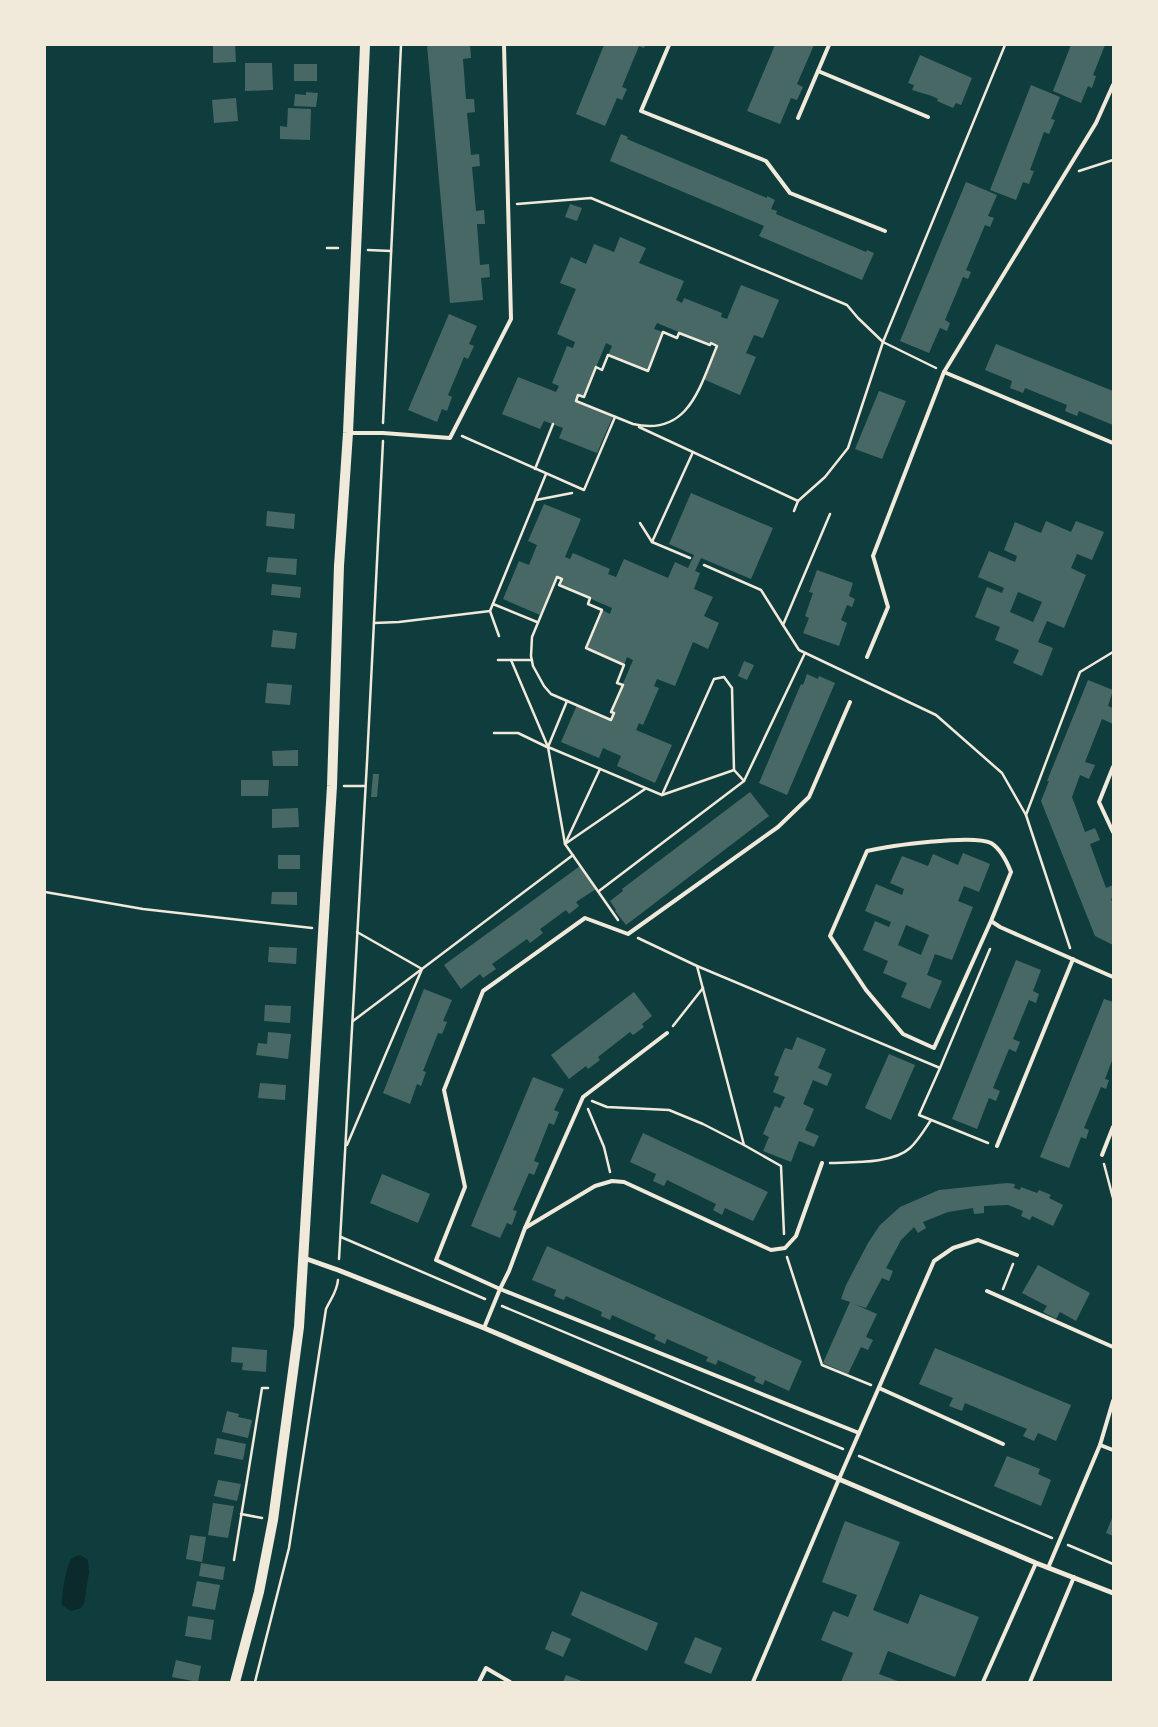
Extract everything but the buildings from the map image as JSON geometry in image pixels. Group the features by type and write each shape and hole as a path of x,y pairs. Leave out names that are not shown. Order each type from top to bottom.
{"main road":[{"path":"235,1682 259,1592 273,1520 300,1327 332,786 339,566 348,433 365,45"}],"street":[{"path":"304,1258 484,1328 1036,1563 1113,1593"}],"lane":[{"path":"348,433 383,433 450,438 511,319 504,45"},
{"path":"669,45 641,111 766,161 790,193 885,230"},
{"path":"798,118 829,45"},
{"path":"818,71 928,117"},
{"path":"867,657 888,607 873,556 944,372 1096,123 1113,85"},
{"path":"944,372 1113,443"},
{"path":"850,702 809,797 778,827 628,934 585,918 483,991 444,1090 465,1187 436,1260 500,1289 859,1433"},
{"path":"1113,767 1099,802 1113,832"},
{"path":"965,840 991,843 1005,857 1011,872 991,921 934,1048 903,1034 866,990 830,936 867,851 887,846 965,840"},
{"path":"991,921 1000,927 1113,977"},
{"path":"997,1146 1073,959"},
{"path":"484,1328 509,1271 525,1228 583,1097 667,1033"},
{"path":"1102,1155 1113,1127"},
{"path":"525,1228 595,1186 612,1181 624,1182 771,1250 785,1248 796,1236 822,1163"},
{"path":"753,1682 850,1452 934,1261 953,1248 978,1240 1017,1255"},
{"path":"987,1291 1113,1347"},
{"path":"879,1388 1003,1444"},
{"path":"1048,1568 1100,1446 1113,1401"},
{"path":"1100,1446 1113,1450"},
{"path":"983,1682 1036,1563"},
{"path":"1030,1682 1074,1577"},
{"path":"479,1682 486,1668 510,1682"}],"path":[{"path":"255,1682 289,1548 311,1394 326,1309 331,1297 337,1290 374,623 401,45"},
{"path":"794,511 798,501 825,477 848,448 883,342 1005,45"},
{"path":"1065,175 1113,160"},
{"path":"508,205 591,198 847,305 883,342 944,372"},
{"path":"327,248 338,248"},
{"path":"367,249 392,251"},
{"path":"633,424 653,427 663,425 678,418 685,412 695,398 717,346 711,343 710,345 679,333 677,338 663,332 648,371 608,355 602,370 596,367 584,397 578,395 576,401 616,416 633,424 694,452 798,501"},
{"path":"453,432 584,490 616,416"},
{"path":"535,469 553,424"},
{"path":"652,542 694,452"},
{"path":"499,636 490,611 546,474"},
{"path":"536,500 572,493"},
{"path":"783,625 830,514"},
{"path":"640,522 652,542 690,558"},
{"path":"704,565 761,590 798,650 936,715 1002,773 1026,815 1073,959"},
{"path":"557,576 562,579 559,585 590,598 588,604 602,610 586,648 624,665 617,683 622,685 611,712 614,713 611,720 551,694 538,676 532,660 532,637 557,576"},
{"path":"493,604 537,622"},
{"path":"374,623 400,622 490,611"},
{"path":"1026,815 1080,672 1113,652"},
{"path":"598,891 744,781 805,653"},
{"path":"498,660 532,660"},
{"path":"511,660 548,747 565,844 628,934 697,966 940,1068"},
{"path":"662,795 714,679 724,676 732,688 734,770 744,781"},
{"path":"548,747 567,701"},
{"path":"494,733 518,734 662,795 734,770"},
{"path":"565,844 600,769"},
{"path":"332,786 365,786"},
{"path":"565,844 646,788"},
{"path":"352,1022 573,855"},
{"path":"45,892 143,909 323,930"},
{"path":"997,1146 920,1115 1000,927"},
{"path":"357,932 422,969"},
{"path":"697,966 744,1145"},
{"path":"345,1148 422,969"},
{"path":"667,1033 703,988"},
{"path":"583,1097 607,1107 669,1110 704,1124 781,1166 785,1248 822,1365 879,1388"},
{"path":"583,1097 604,1147 612,1181"},
{"path":"822,1163 868,1161 898,1155 910,1148 931,1120"},
{"path":"1102,1155 1113,1198"},
{"path":"340,1237 1113,1564"},
{"path":"1000,1297 1017,1255"},
{"path":"234,1560 262,1388 268,1388"},
{"path":"241,1514 273,1520"}],"water":[{"path":"80,1555 88,1560 89,1572 84,1604 81,1608 71,1611 62,1605 63,1589 70,1561"}]}
